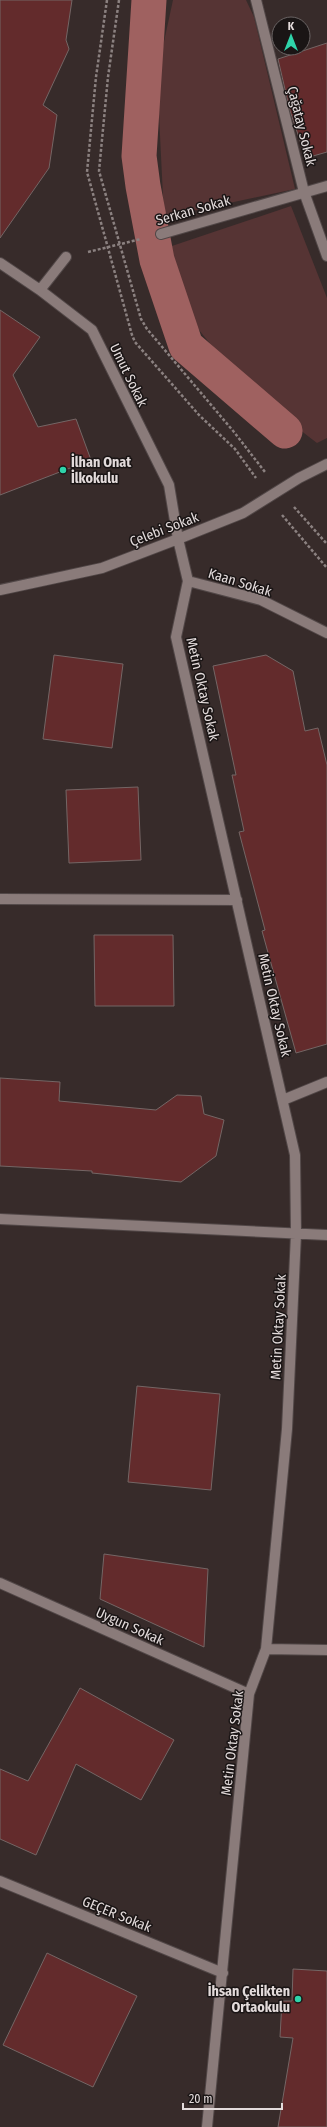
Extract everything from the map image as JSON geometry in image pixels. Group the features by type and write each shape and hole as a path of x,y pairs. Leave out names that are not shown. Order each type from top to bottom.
{"street":[{"name":"Çağatay Sokak","path":"256,0 304,192 327,256"},
{"name":"Serkan Sokak","path":"161,234 327,186"},
{"path":"40,290 66,258"},
{"name":"Umut Sokak","path":"0,263 40,290 92,330 169,485 178,539"},
{"name":"Çelebi Sokak","path":"0,590 102,568 178,539 243,513 279,490 327,464"},
{"name":"Metin Oktay Sokak","path":"178,539 188,581 176,637 295,1155 296,1234 287,1429 266,1649 249,1694 207,2127"},
{"name":"Kaan Sokak","path":"188,581 261,600 327,633"},
{"path":"0,899 237,900"},
{"path":"283,1100 327,1082"},
{"path":"0,1219 327,1236"},
{"name":"Uygun Sokak","path":"0,1583 249,1694"},
{"path":"266,1649 327,1650"},
{"name":"GEÇER Sokak","path":"0,1881 223,1973"}],"path":[{"path":"107,0 96,77 87,172 107,248 135,342 199,415 235,449 288,523 327,568"},
{"path":"119,0 108,77 99,171 141,319 147,329 234,432 279,490 327,544"},
{"name":"Serkan Sokak","path":"66,258 161,234"}],"shaded area":[{"path":"173,0 246,0 254,17 295,189 164,217 157,74"},
{"path":"291,206 327,298 327,438 317,443 245,381 228,364 197,327 184,309 173,288 160,250"}],"building":[{"path":"0,0 72,0 66,40 69,49 43,105 57,115 49,168 0,238"},
{"path":"327,43 327,152 306,158 290,111 278,59 287,56 311,56 311,48"},
{"name":"İlhan Onat İlkokulu","path":"0,310 40,337 13,375 38,427 76,419 91,460 0,495"},
{"path":"54,655 123,664 112,748 43,739"},
{"path":"266,655 293,671 305,731 318,728 327,765 327,1044 296,1053 262,931 265,930 239,832 244,831 232,775 236,775 213,666"},
{"path":"138,787 141,860 69,863 66,790"},
{"path":"94,935 173,935 174,1006 95,1006"},
{"path":"0,1078 60,1082 59,1101 156,1110 177,1095 201,1096 204,1114 224,1120 216,1156 181,1182 92,1173 92,1171 0,1166"},
{"path":"137,1386 220,1394 211,1490 128,1482"},
{"path":"104,1554 208,1569 204,1647 100,1599"},
{"path":"80,1688 174,1740 141,1800 76,1764 36,1855 0,1839 0,1769 28,1781"},
{"path":"47,1953 137,1996 93,2087 3,2045"},
{"path":"293,1969 327,1971 327,2127 278,2127 293,2038 280,2037 282,2001 292,2001"}],"waterway":[{"path":"149,0 139,156 157,260 186,346 285,431"}],"place":[{"name":"İlhan Onat İlkokulu","path":"63,470"},
{"name":"İhsan Çelikten Ortaokulu","path":"298,1999"}]}
